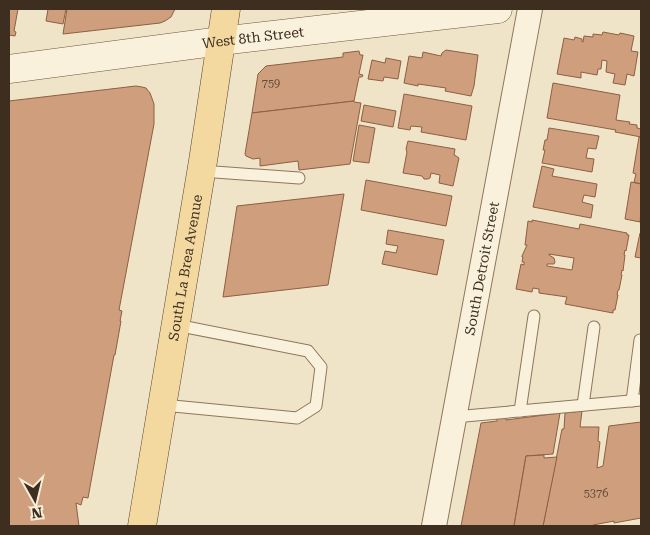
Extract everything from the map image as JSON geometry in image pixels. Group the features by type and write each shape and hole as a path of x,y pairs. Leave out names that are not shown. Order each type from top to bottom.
{"main road":[{"name":"South La Brea Avenue","path":"142,526 226,9"}],"street":[{"name":"West 8th Street","path":"9,69 221,41 498,9"},
{"name":"South Detroit Street","path":"434,526 530,9"}],"lane":[{"path":"201,171 299,178"},
{"path":"520,411 534,316"},
{"path":"163,405 297,418 316,406 321,367 308,351 176,325"},
{"path":"583,405 594,326"},
{"path":"454,417 637,400 641,340"}],"building":[{"path":"9,9 18,9 14,31 16,32 15,36 9,35"},
{"path":"48,9 66,9 63,24 46,21"},
{"path":"67,9 175,9 171,17 160,23 63,34"},
{"path":"603,32 634,36 631,51 638,52 634,76 627,74 625,85 613,83 615,74 606,72 607,61 602,60 601,69 598,69 597,75 581,72 581,78 557,74 564,38 574,40 575,37 582,39 583,42 584,36 593,37 593,34 602,35"},
{"path":"446,50 478,55 471,96 445,91 446,88 404,83 409,56 422,58 423,52 441,56"},
{"path":"359,51 360,55 363,55 359,74 363,75 359,77 354,101 252,113 258,74 266,66 343,57 343,53"},
{"path":"386,58 401,61 398,79 384,77 383,81 368,79 372,60 385,63"},
{"path":"553,83 620,95 616,120 637,125 637,128 641,129 641,137 615,132 616,130 547,118"},
{"path":"136,86 146,88 150,93 154,104 154,124 119,310 122,311 121,321 88,498 83,497 81,505 76,503 79,526 9,526 9,101"},
{"path":"404,94 472,106 466,140 421,132 422,127 411,126 410,130 398,128"},
{"path":"354,101 361,103 350,164 299,170 298,161 260,166 260,158 253,159 245,154 252,113"},
{"path":"364,105 396,111 393,127 361,121"},
{"path":"359,125 375,128 369,163 353,161"},
{"path":"549,128 599,136 596,149 588,148 586,158 594,159 592,172 542,163 545,140 547,140"},
{"path":"639,137 641,137 641,184 634,182 636,174 633,173"},
{"path":"408,141 455,149 454,155 459,158 453,186 439,183 440,175 431,173 430,178 424,179 422,176 403,173"},
{"path":"542,166 554,169 552,176 597,184 595,197 584,195 582,202 593,205 591,218 533,207"},
{"path":"366,180 452,196 446,226 361,210"},
{"path":"631,182 641,184 640,222 625,219"},
{"path":"344,194 328,285 223,297 237,206"},
{"path":"532,220 579,229 580,224 627,233 629,235 613,313 565,304 567,297 539,293 539,289 533,288 532,292 516,289 521,264 524,265 522,256 527,245 525,245 528,221 532,222","holes":["549,254 574,258 572,270 547,266 547,264 554,264 555,262 554,258"]},
{"path":"388,230 444,240 437,275 382,264 385,251 396,253 398,246 386,244"},
{"path":"641,234 641,258 635,257"},
{"path":"582,411 580,427 599,427 598,441 600,442 597,468 603,466 609,426 641,422 641,518 593,526 543,526 562,429 564,429 565,413"},
{"path":"560,413 553,454 526,456 514,526 461,526 481,423 497,421 497,417 505,416 506,420"},
{"path":"544,455 544,458 557,457 543,526 514,526 526,456"}]}
